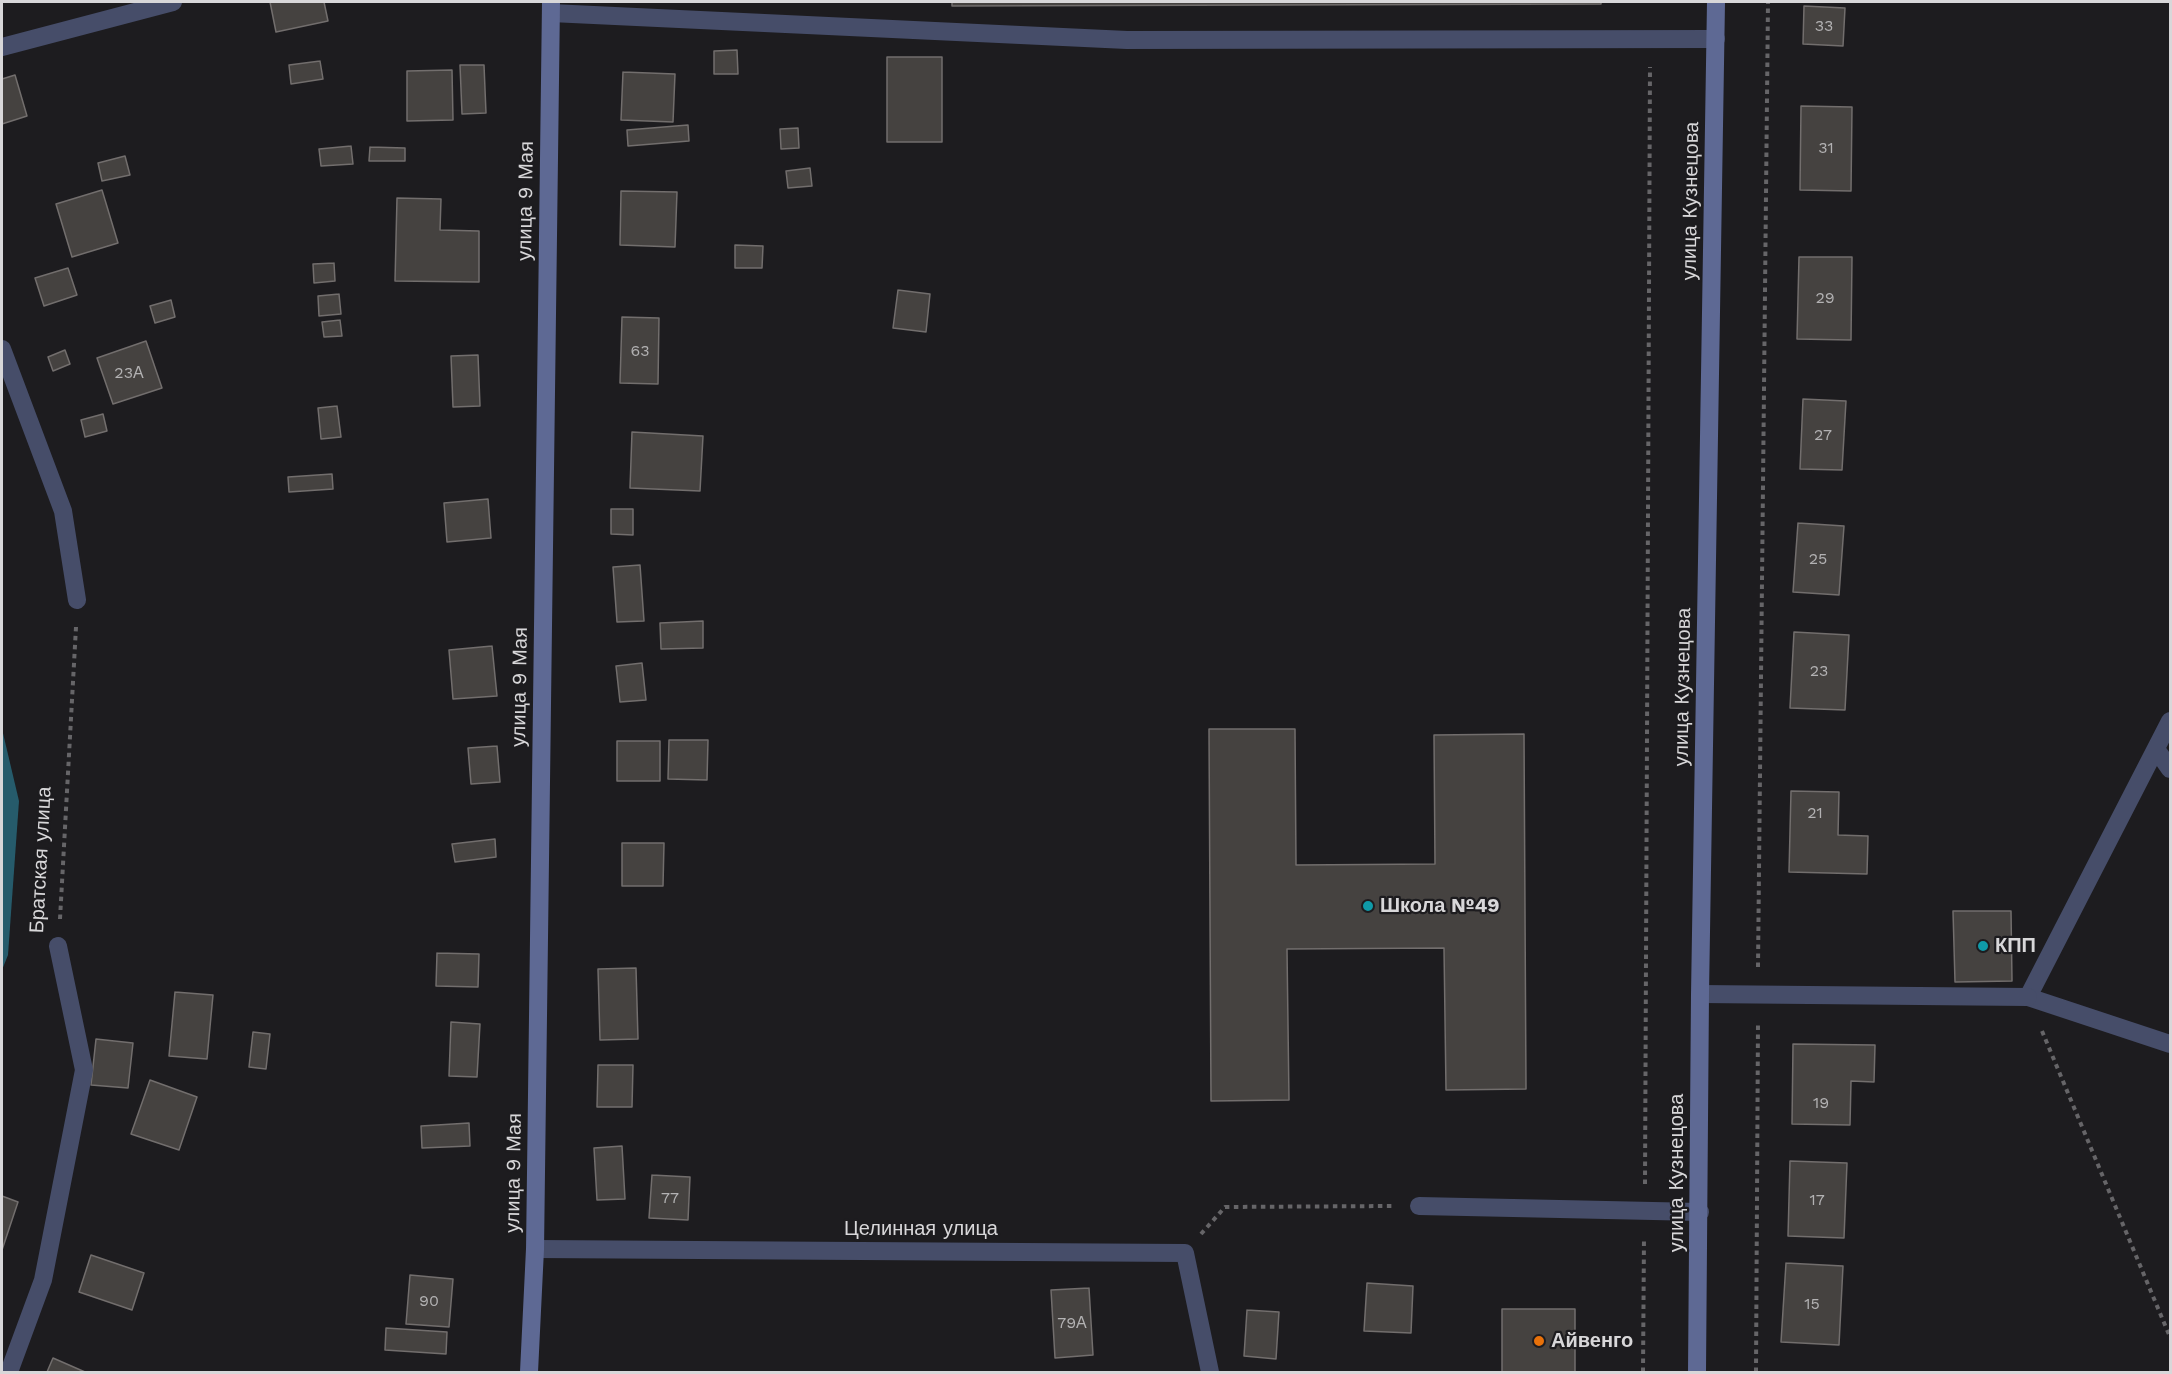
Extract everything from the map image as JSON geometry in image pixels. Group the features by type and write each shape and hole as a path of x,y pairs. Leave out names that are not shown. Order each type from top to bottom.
{"street":[{"path":"2,47 173,2"},
{"name":"улица Кузнецова","path":"1697,1372 1700,994 1716,2"},
{"path":"551,8 1127,40 1716,39"},
{"name":"улица 9 Мая","path":"530,1372 535,1249 551,8"},
{"path":"2,349 63,511 77,600"},
{"path":"2028,997 2170,721"},
{"path":"2157,749 2170,769"},
{"name":"Братская улица","path":"9,1372 43,1280 84,1070 58,946"},
{"path":"1700,994 2028,997 2170,1044"},
{"path":"1419,1206 1700,1212"},
{"name":"Целинная улица","path":"535,1249 1185,1253"},
{"path":"1185,1253 1210,1372"}],"path":[{"path":"1756,1372 1768,2"},
{"path":"1644,1372 1650,39"},
{"name":"Братская улица","path":"58,946 77,600"},
{"path":"2028,997 2170,1337"},
{"path":"1185,1253 1225,1207 1419,1206"}],"water":[{"path":"2,729 19,801 8,955 2,970"}],"building":[{"path":"270,2 324,2 328,21 276,32"},
{"path":"952,2 1601,2 1601,4 952,6"},
{"path":"1804,6 1845,8 1843,46 1803,44"},
{"path":"737,50 738,74 714,74 714,51"},
{"path":"887,57 942,57 942,142 887,142"},
{"path":"320,61 323,79 291,84 289,65"},
{"path":"460,65 484,65 486,113 462,114"},
{"path":"452,70 453,120 407,121 407,71"},
{"path":"623,72 675,74 673,122 621,120"},
{"path":"15,75 27,116 2,124 2,79"},
{"path":"1801,106 1852,107 1851,191 1800,190"},
{"path":"688,125 689,141 628,146 627,130"},
{"path":"798,128 799,148 781,149 780,129"},
{"path":"351,146 353,164 321,166 319,149"},
{"path":"370,147 405,148 405,161 369,161"},
{"path":"125,156 130,175 102,181 98,163"},
{"path":"810,168 812,186 788,188 786,171"},
{"path":"102,190 118,243 72,257 56,204"},
{"path":"621,191 677,192 675,247 620,245"},
{"path":"397,198 441,199 440,230 479,231 479,282 395,281"},
{"path":"735,245 763,246 762,268 735,268"},
{"path":"1799,257 1852,257 1851,340 1797,339"},
{"path":"334,263 335,281 314,283 313,264"},
{"path":"68,268 77,295 44,306 35,278"},
{"path":"898,290 930,294 926,332 893,328"},
{"path":"339,294 341,314 319,316 318,296"},
{"path":"171,300 175,317 155,323 150,306"},
{"path":"622,317 659,318 658,384 620,383"},
{"path":"340,320 342,336 324,337 322,322"},
{"path":"146,341 162,388 113,404 97,358"},
{"path":"65,350 70,364 53,371 48,357"},
{"path":"478,355 480,406 453,407 451,356"},
{"path":"1803,399 1846,401 1842,470 1800,469"},
{"path":"337,406 341,437 321,439 318,408"},
{"path":"103,414 107,431 85,437 81,420"},
{"path":"632,432 703,436 700,491 630,488"},
{"path":"332,474 333,489 289,492 288,477"},
{"path":"488,499 491,538 447,542 444,503"},
{"path":"611,509 633,509 633,535 611,534"},
{"path":"1798,523 1844,526 1839,595 1793,592"},
{"path":"640,565 644,621 617,622 613,567"},
{"path":"703,621 703,648 661,649 660,623"},
{"path":"1794,632 1849,635 1845,710 1790,708"},
{"path":"492,646 497,696 453,699 449,650"},
{"path":"642,663 646,700 620,702 616,666"},
{"name":"Школа №49","path":"1209,729 1295,729 1296,865 1435,864 1434,735 1524,734 1526,1089 1446,1090 1444,948 1287,949 1289,1100 1211,1101"},
{"path":"669,740 708,740 707,780 668,779"},
{"path":"617,741 660,741 660,781 617,781"},
{"path":"497,746 500,782 471,784 468,748"},
{"path":"1791,791 1839,792 1838,835 1868,836 1867,874 1789,872"},
{"path":"495,839 496,857 455,862 452,844"},
{"path":"622,843 664,843 663,886 622,886"},
{"name":"КПП","path":"1953,911 2011,911 2012,981 1955,982"},
{"path":"437,953 479,954 478,987 436,986"},
{"path":"636,968 638,1039 600,1040 598,969"},
{"path":"175,992 213,995 207,1059 169,1056"},
{"path":"451,1022 480,1024 477,1077 449,1076"},
{"path":"253,1032 270,1034 266,1069 249,1067"},
{"path":"96,1039 133,1043 128,1088 91,1085"},
{"path":"1793,1044 1875,1045 1874,1082 1851,1081 1850,1125 1792,1124"},
{"path":"598,1065 633,1065 632,1107 597,1107"},
{"path":"150,1080 197,1097 179,1150 131,1134"},
{"path":"469,1123 470,1146 422,1148 421,1126"},
{"path":"622,1146 625,1199 597,1200 594,1148"},
{"path":"1790,1161 1847,1163 1844,1238 1788,1236"},
{"path":"652,1175 690,1177 688,1220 649,1218"},
{"path":"2,1196 18,1202 2,1250"},
{"path":"91,1255 144,1273 132,1310 79,1292"},
{"path":"1786,1263 1843,1266 1839,1345 1781,1342"},
{"path":"410,1275 453,1279 449,1327 406,1324"},
{"path":"1367,1283 1413,1286 1411,1333 1364,1331"},
{"path":"1089,1288 1093,1355 1055,1358 1051,1290"},
{"name":"Айвенго","path":"1502,1309 1575,1309 1575,1372 1502,1372"},
{"path":"1247,1310 1279,1312 1276,1359 1244,1356"},
{"path":"386,1328 447,1332 446,1354 385,1350"},
{"path":"53,1358 85,1372 47,1372"}],"place":[{"name":"Школа №49","path":"1368,906"},
{"name":"КПП","path":"1983,946"},
{"name":"Айвенго","path":"1539,1341"}]}
